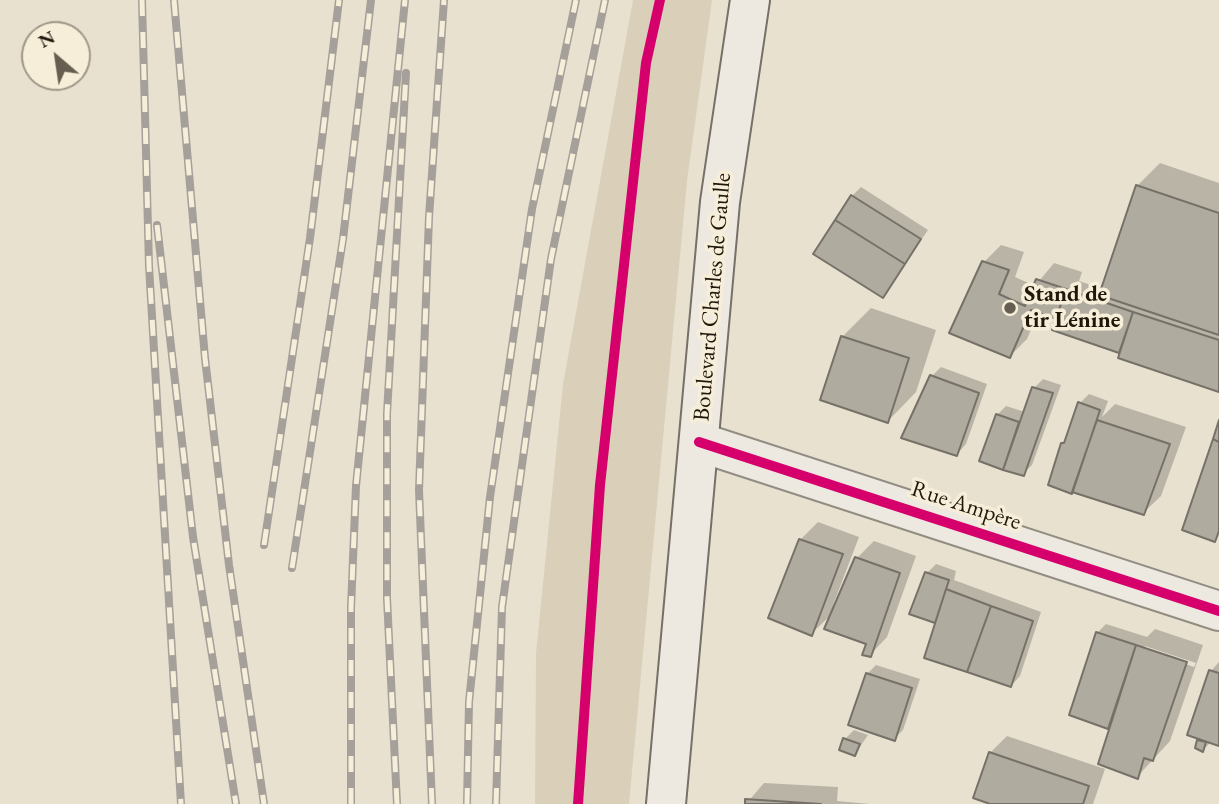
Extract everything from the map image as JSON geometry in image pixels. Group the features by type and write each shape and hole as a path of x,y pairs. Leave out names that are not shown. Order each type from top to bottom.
{"main road":[{"name":"Boulevard Charles de Gaulle","path":"666,804 720,202 750,0"},
{"name":"Rue Ampère","path":"699,442 1219,611"}],"shaded area":[{"path":"633,0 712,0 687,181 629,804 535,804 536,653 563,384"}],"building":[{"path":"1136,185 1219,213 1219,335 1099,295"},
{"path":"851,195 921,239 905,264 835,220"},
{"path":"835,220 905,264 883,298 813,254"},
{"name":"Stand de tir Lénine","path":"982,261 1009,270 999,294 1025,306 1036,279 1066,289 1056,319 1031,310 1010,358 949,333"},
{"path":"1066,289 1133,312 1119,353 1052,330"},
{"path":"1133,312 1219,340 1219,392 1118,358"},
{"path":"841,336 909,358 888,423 820,400"},
{"path":"930,375 979,393 957,456 901,438"},
{"path":"1032,387 1053,393 1024,476 1003,470"},
{"path":"1078,402 1100,410 1072,494 1048,485"},
{"path":"996,414 1019,422 1003,470 979,461"},
{"path":"1097,420 1170,444 1144,515 1072,492"},
{"path":"1219,420 1219,442 1213,439"},
{"path":"1213,439 1219,442 1219,531 1215,542 1182,530"},
{"path":"799,539 843,554 812,636 768,618"},
{"path":"855,557 900,573 871,657 862,655 866,644 824,629"},
{"path":"925,572 949,580 935,623 909,614"},
{"path":"946,589 991,606 967,672 924,658"},
{"path":"991,606 1033,621 1011,687 967,672"},
{"path":"1096,632 1136,645 1108,729 1069,715"},
{"path":"1136,645 1187,662 1153,761 1144,758 1138,779 1098,764"},
{"path":"1209,670 1219,673 1219,746 1187,735"},
{"path":"866,673 912,688 895,741 848,725"},
{"path":"843,738 860,744 855,756 839,750"},
{"path":"1197,740 1206,742 1203,752 1195,748"},
{"path":"989,752 1089,786 1083,804 990,804 973,798"},
{"path":"745,799 821,804 745,804"}],"railway":[{"path":"142,0 149,266 181,804"},
{"path":"174,0 205,358 229,565 264,804"},
{"path":"264,545 310,238 339,0"},
{"path":"292,568 343,239 371,0"},
{"path":"351,804 351,608 356,486 405,0"},
{"path":"432,804 419,490 429,217 444,0"},
{"path":"467,804 469,702 490,497 532,209 576,0"},
{"path":"496,804 502,607 551,259 605,0"},
{"path":"397,804 387,598 387,414 406,73"},
{"path":"157,225 193,537 236,804"}],"cycle path":[{"path":"578,804 600,485 646,63 660,0"},
{"path":"699,442 1219,611"}],"place":[{"name":"Stand de tir Lénine","path":"1010,308"}]}
